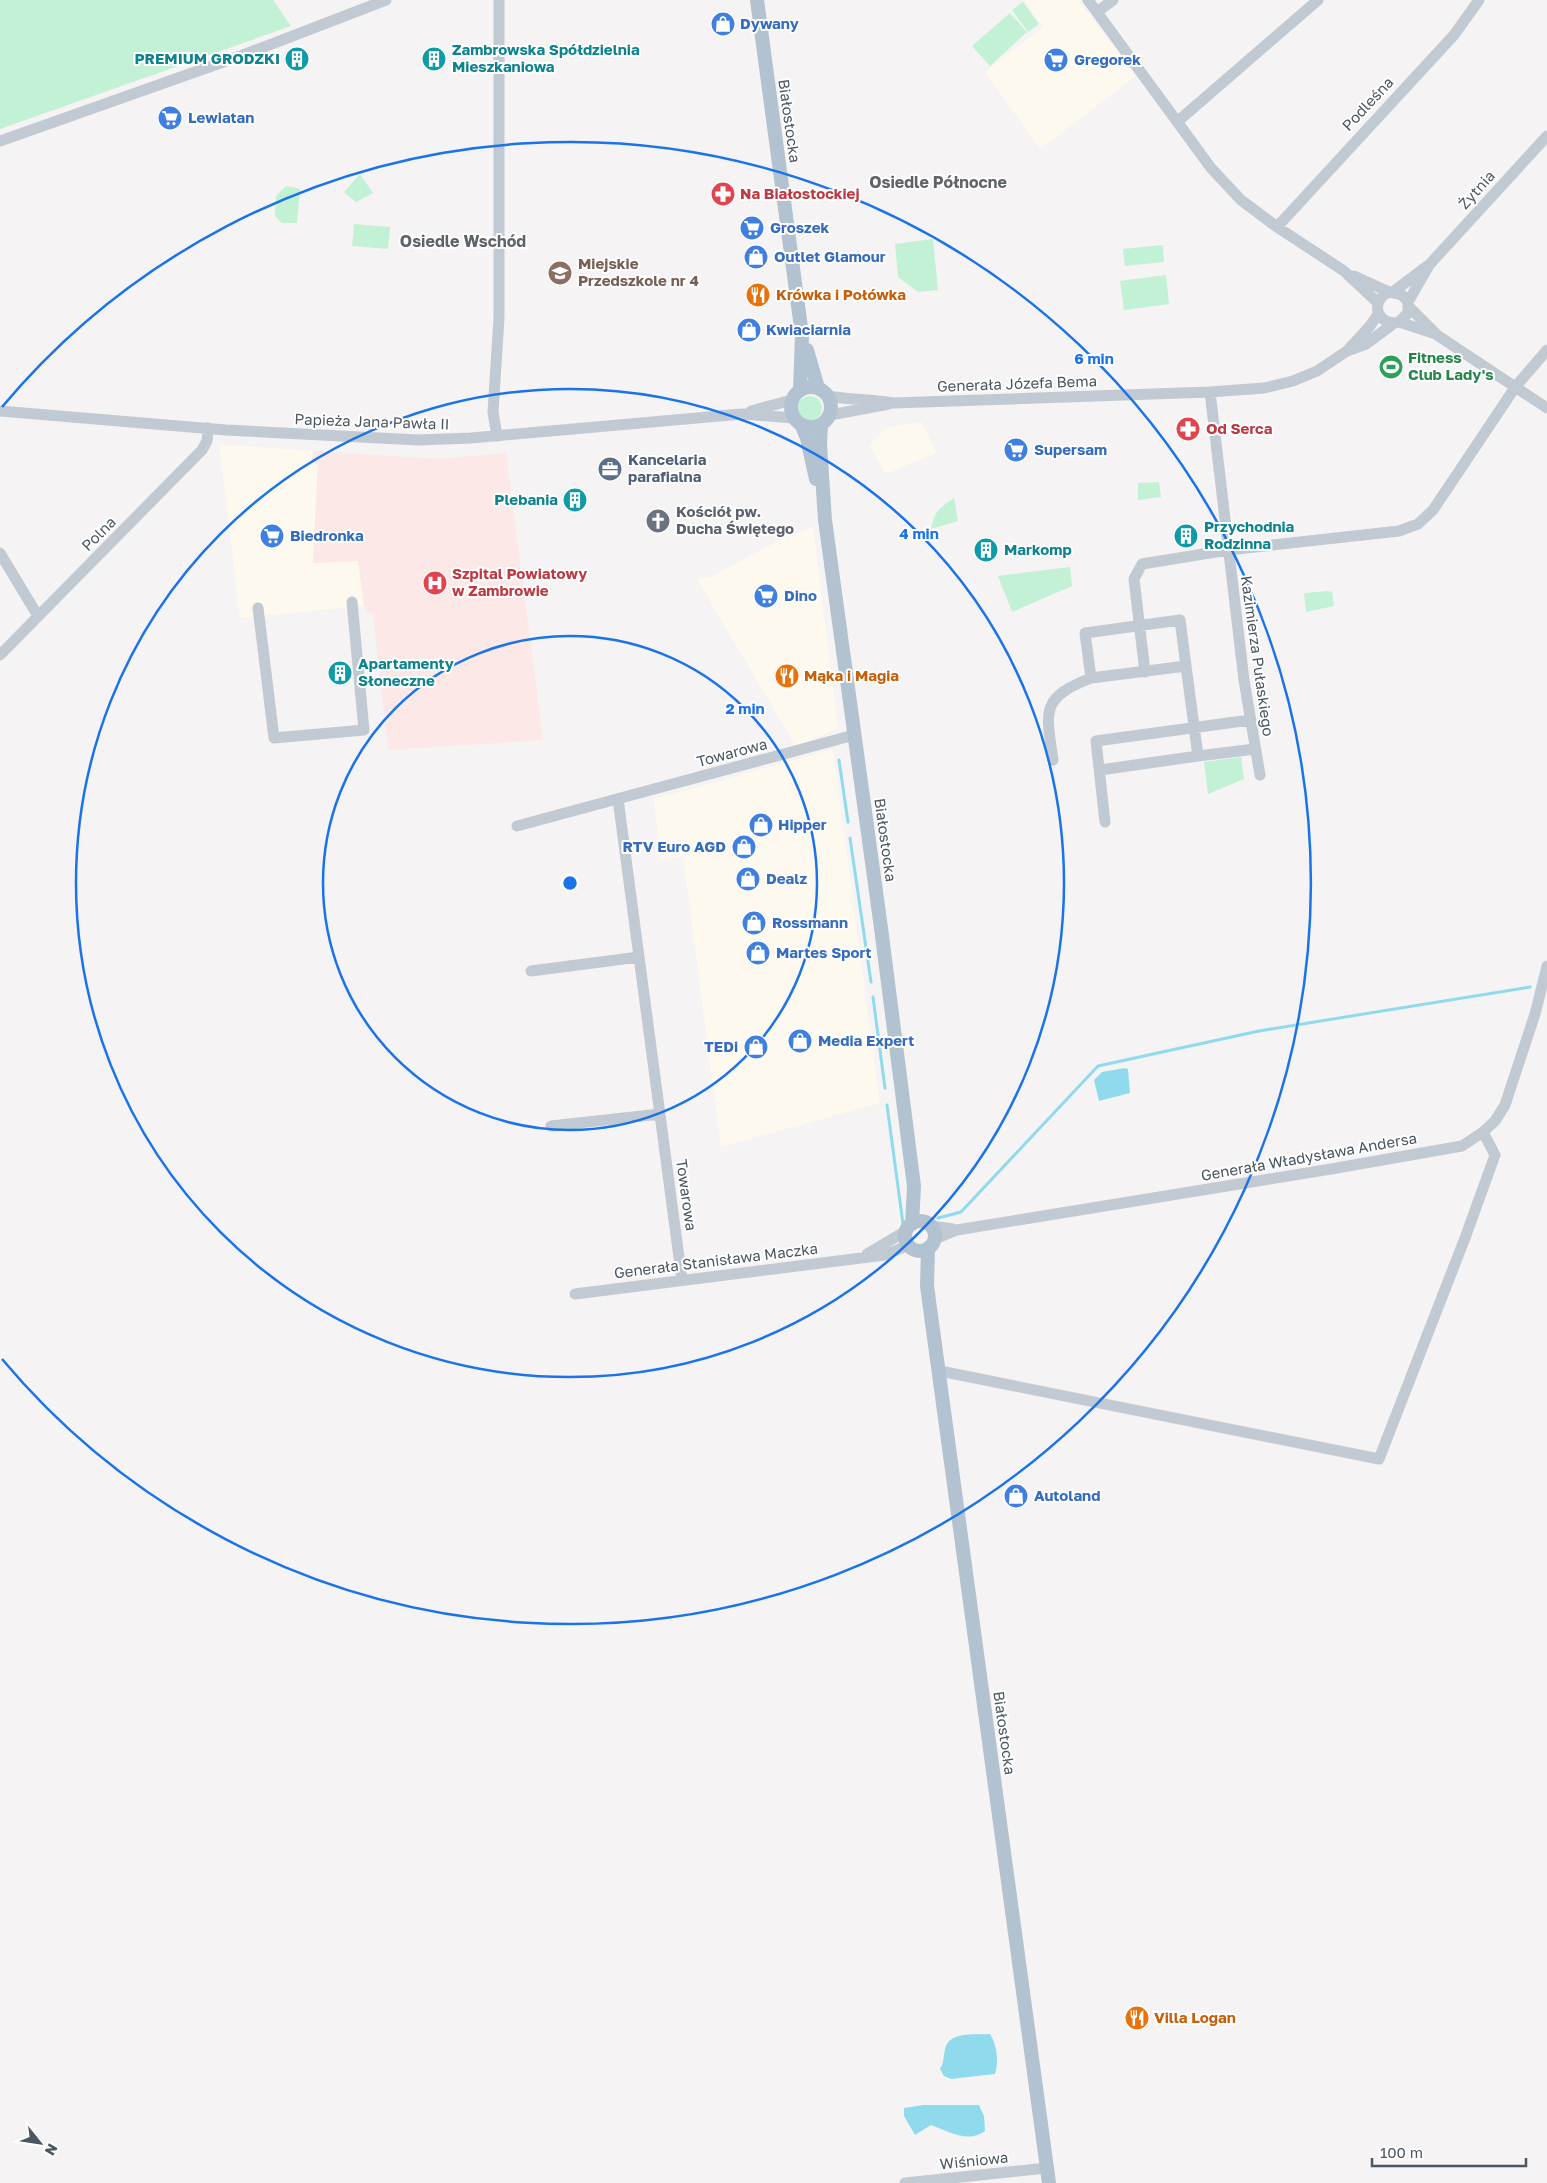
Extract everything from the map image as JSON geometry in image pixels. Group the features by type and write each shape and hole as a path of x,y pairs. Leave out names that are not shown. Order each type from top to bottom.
{"main road":[{"name":"Białostocka","path":"756,0 802,335 823,392"},
{"name":"Białostocka","path":"796,395 802,335"},
{"path":"806,387 823,392 831,409 826,420 808,428 798,422 790,406 796,395 806,387"},
{"name":"Białostocka","path":"826,420 822,499 881,928 914,1186 931,1234 927,1286"},
{"name":"Białostocka","path":"798,422 809,447 815,479 822,499"},
{"name":"Białostocka","path":"914,1186 910,1237 927,1286 940,1371 1049,2183"},
{"path":"921,1221 931,1234 921,1250 910,1237 921,1221"}],"street":[{"path":"0,141 243,55 386,0"},
{"path":"497,436 493,412 499,318 499,0"},
{"path":"1088,0 1211,168 1241,200 1277,227 1344,271 1402,295 1408,305 1437,335 1547,408"},
{"path":"1097,12 1113,0"},
{"path":"1177,122 1318,0"},
{"name":"Podleśna","path":"1277,227 1454,34 1475,1"},
{"name":"Żytnia","path":"1391,292 1430,264 1547,136"},
{"name":"Żytnia","path":"1408,305 1430,264"},
{"path":"1344,271 1378,308 1384,321 1437,335"},
{"path":"1347,351 1370,326 1380,298 1391,292"},
{"path":"1396,323 1404,319 1408,305"},
{"name":"Generała Józefa Bema","path":"823,392 849,400 878,400 894,403 1210,392 1264,388 1292,381 1317,371 1347,351 1366,344 1396,323"},
{"path":"1145,672 1134,579 1142,564 1228,550 1399,531 1418,524 1433,510 1516,386 1547,350"},
{"name":"Kazimierza Pułaskiego","path":"1210,392 1250,720 1260,775"},
{"name":"Papieża Jana Pawła II","path":"742,414 796,395"},
{"name":"Generała Józefa Bema","path":"826,420 894,403"},
{"name":"Papieża Jana Pawła II","path":"0,411 208,428 418,440 497,436 742,414 798,422"},
{"name":"Polna","path":"0,655 202,450 207,441 208,428"},
{"path":"0,553 38,616"},
{"path":"258,608 274,738 364,730 352,602"},
{"path":"1091,678 1085,633 1180,620 1198,756"},
{"path":"1053,760 1048,722 1050,704 1067,688 1091,678 1186,666"},
{"path":"1105,822 1096,741 1250,720"},
{"name":"Towarowa","path":"517,826 854,735"},
{"path":"1100,770 1255,749"},
{"name":"Towarowa","path":"618,799 682,1280"},
{"path":"531,970 639,957"},
{"name":"Generała Władysława Andersa","path":"931,1234 1303,1174 1462,1146 1483,1132 1495,1121 1505,1105 1532,1022 1547,966"},
{"path":"551,1126 660,1114"},
{"path":"940,1371 1379,1460 1466,1238 1495,1156 1483,1132"},
{"name":"Generała Stanisława Maczka","path":"575,1294 885,1255 910,1237"},
{"name":"Wiśniowa","path":"905,2183 1047,2168"}],"shaded area":[{"path":"1024,0 1078,0 1136,76 1040,149 985,72 1043,27"},
{"path":"922,422 936,453 886,474 869,446 885,428"},
{"path":"219,444 313,451 312,462 318,465 313,563 358,561 364,606 240,618"},
{"path":"313,451 439,459 506,453 543,740 388,750 373,613 366,612 364,606 358,561 313,563 318,465 312,462"},
{"path":"813,527 838,728 796,747 697,579 710,577 782,539"},
{"path":"833,749 880,1103 721,1147 683,856 661,861 654,799"}],"green space":[{"path":"0,0 273,0 291,26 0,129"},
{"path":"1023,2 1039,24 1028,32 1012,10"},
{"path":"1010,13 1027,32 990,66 972,46"},
{"path":"360,174 373,193 356,202 344,192"},
{"path":"286,186 300,189 297,223 282,223 275,216 276,196"},
{"path":"354,224 390,227 388,249 352,246"},
{"path":"933,239 938,290 918,292 898,277 895,244"},
{"path":"1163,245 1164,262 1125,266 1123,249"},
{"path":"1166,275 1169,304 1124,310 1120,281"},
{"path":"810,396 815,397 821,403 821,413 815,419 810,420 805,419 799,413 798,408 799,403 805,397"},
{"path":"1159,482 1161,497 1138,500 1138,483"},
{"path":"954,498 958,521 931,529 938,511"},
{"path":"1070,567 1072,586 1012,612 998,576"},
{"path":"1332,592 1334,606 1306,612 1304,593"},
{"path":"1241,757 1244,779 1208,794 1204,762"}],"water":[{"path":"1128,1069 1130,1093 1099,1101 1094,1080 1102,1072"},
{"path":"990,2034 997,2054 995,2074 951,2079 944,2076 940,2069 949,2041 959,2036"},
{"path":"924,2105 979,2105 984,2116 985,2131 978,2135 965,2136 931,2125 915,2135 904,2116 904,2108"}],"waterway":[{"path":"839,760 848,822"},
{"path":"850,838 871,982"},
{"path":"938,1218 961,1212 1098,1066 1259,1031 1530,987"},
{"path":"873,997 885,1088"},
{"path":"887,1105 903,1224"}],"place":[{"name":"Dywany","path":"723,24"},
{"name":"PREMIUM GRODZKI","path":"297,59"},
{"name":"Zambrowska Spółdzielnia Mieszkaniowa","path":"434,59"},
{"name":"Gregorek","path":"1056,60"},
{"name":"Lewiatan","path":"170,118"},
{"name":"Na Białostockiej","path":"723,194"},
{"name":"Groszek","path":"752,228"},
{"name":"Outlet Glamour","path":"756,257"},
{"name":"Miejskie Przedszkole nr 4","path":"560,273"},
{"name":"Krówka i Połówka","path":"758,295"},
{"name":"Kwiaciarnia","path":"749,330"},
{"name":"Fitness Club Lady's","path":"1391,367"},
{"name":"Od Serca","path":"1188,429"},
{"name":"Supersam","path":"1016,450"},
{"name":"Kancelaria parafialna","path":"610,469"},
{"name":"Plebania","path":"575,500"},
{"name":"Kościół pw. Ducha Świętego","path":"658,521"},
{"name":"Biedronka","path":"272,536"},
{"name":"Przychodnia Rodzinna","path":"1186,536"},
{"name":"Markomp","path":"986,550"},
{"name":"Szpital Powiatowy w Zambrowie","path":"435,583"},
{"name":"Dino","path":"766,596"},
{"name":"Apartamenty Słoneczne","path":"340,673"},
{"name":"Mąka i Magia","path":"787,676"},
{"name":"Hipper","path":"761,825"},
{"name":"RTV Euro AGD","path":"744,847"},
{"name":"Dealz","path":"748,879"},
{"name":"Rossmann","path":"754,923"},
{"name":"Martes Sport","path":"758,953"},
{"name":"Media Expert","path":"800,1041"},
{"name":"TEDi","path":"756,1047"},
{"name":"Autoland","path":"1016,1496"},
{"name":"Villa Logan","path":"1137,2018"}],"district":[{"name":"Osiedle Północne","path":"938,182"},
{"name":"Osiedle Wschód","path":"463,241"}]}
